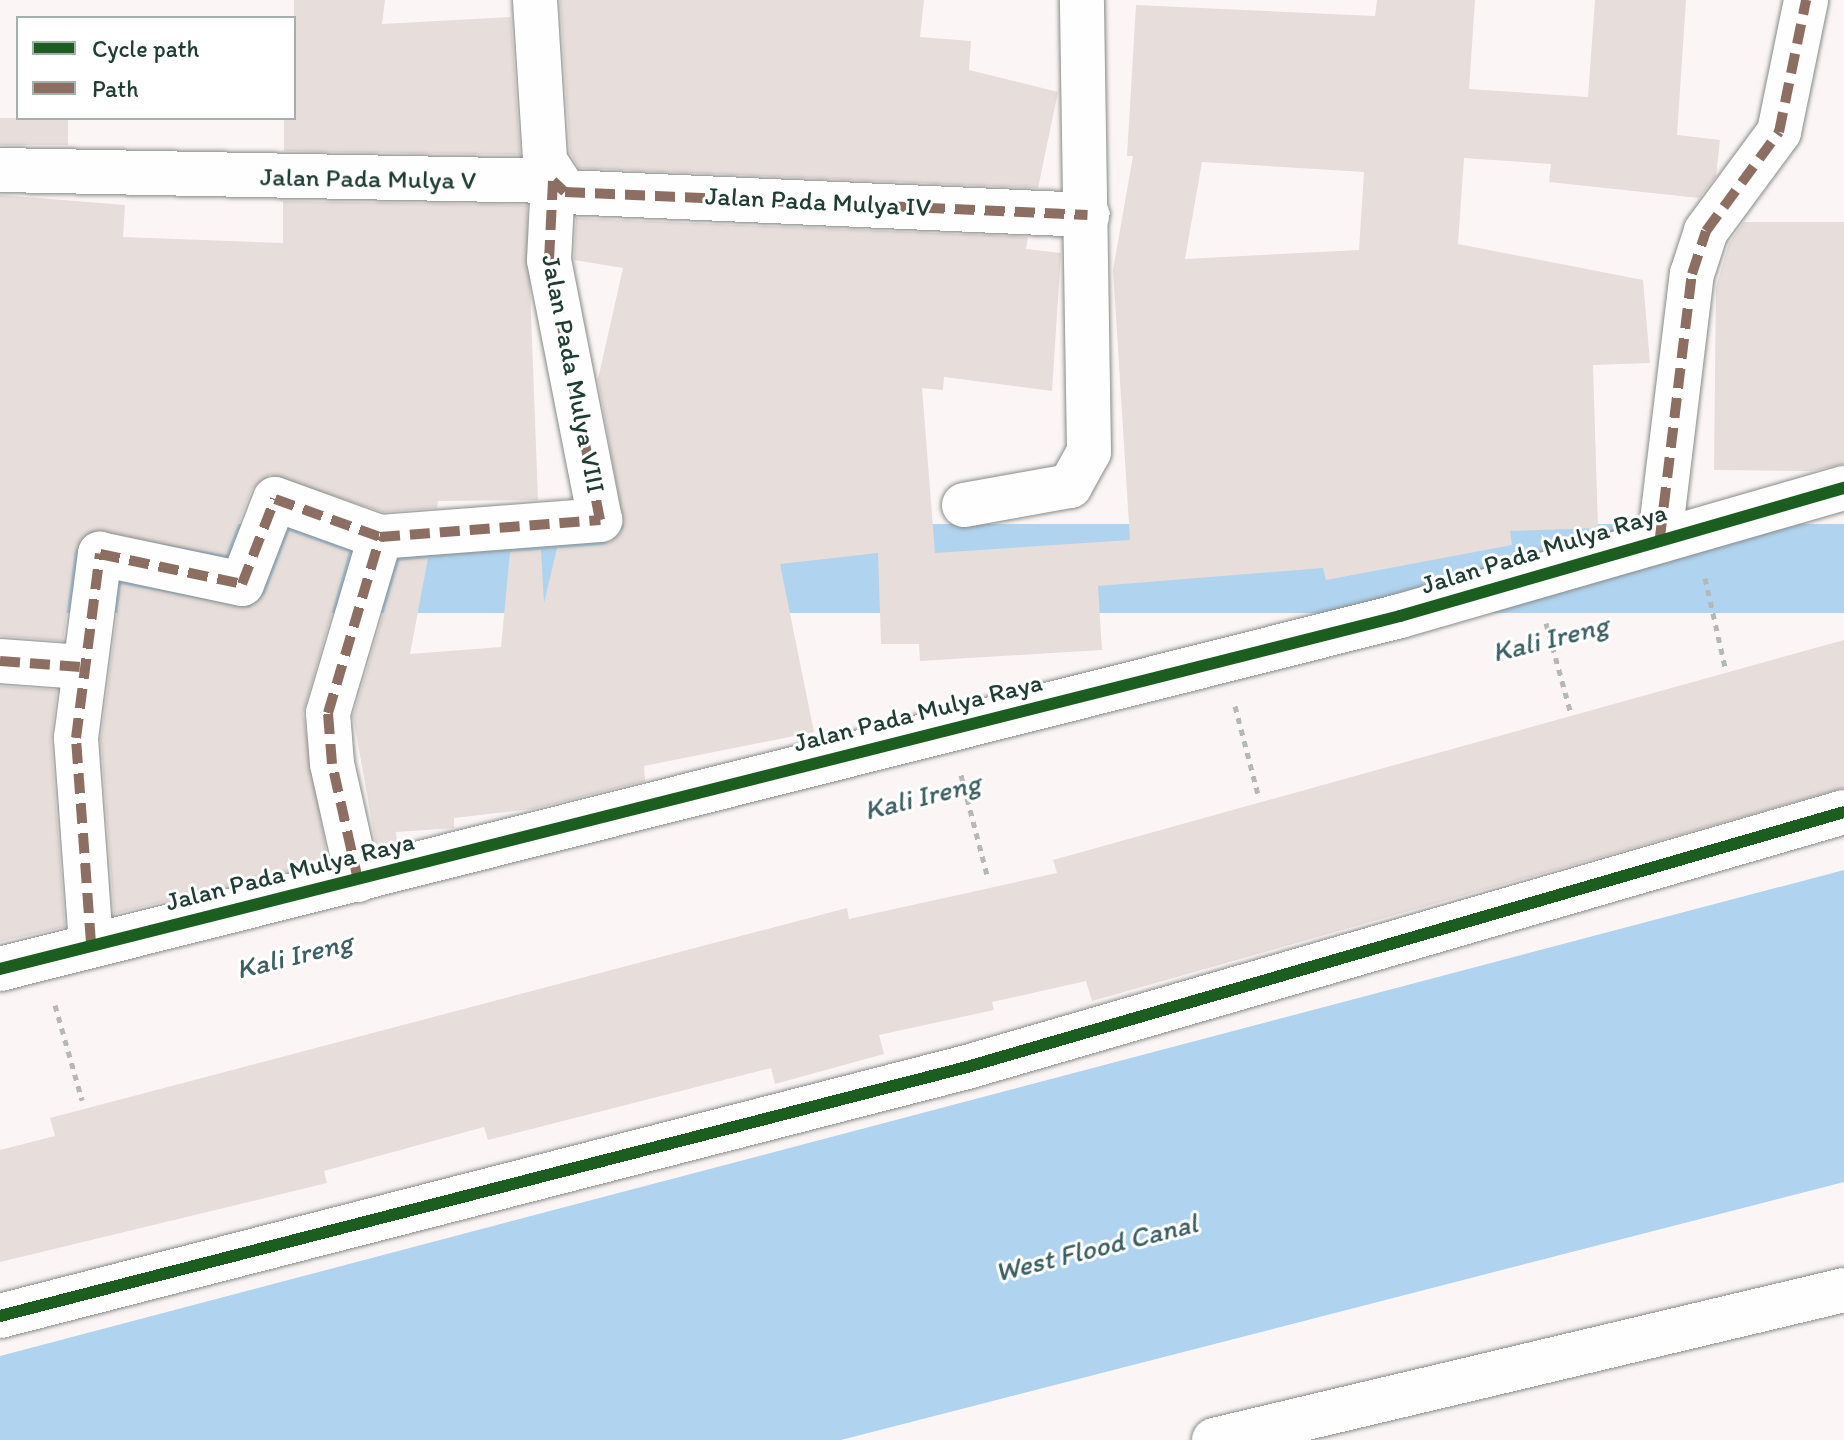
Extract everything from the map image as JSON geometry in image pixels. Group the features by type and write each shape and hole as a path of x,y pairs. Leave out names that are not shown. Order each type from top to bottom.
{"street":[{"path":"535,0 545,161 553,181"},
{"path":"964,505 1070,486 1089,452 1082,0"},
{"path":"1660,537 1692,274 1706,231 1779,132 1806,0"},
{"name":"Jalan Pada Mulya V","path":"0,170 553,181"},
{"name":"Jalan Pada Mulya IV","path":"553,181 565,192 1087,215"},
{"name":"Jalan Pada Mulya VIII","path":"380,537 600,520 549,260 553,181"},
{"name":"Jalan Pada Mulya Raya","path":"0,969 91,943 358,880 1400,616 1660,537 1844,488"},
{"path":"91,943 76,738 81,667 100,554 242,584 275,499 380,537 328,713 358,880"},
{"path":"0,661 81,667"},
{"path":"0,1316 952,1071 1844,812"},
{"path":"1214,1440 1844,1290"}],"path":[{"path":"1701,562 1725,669"},
{"path":"1545,619 1571,714"},
{"path":"1231,690 1258,794"},
{"path":"957,758 987,875"},
{"path":"52,994 82,1100"}],"water":[{"path":"0,524 1844,524 1844,613 0,613"},
{"name":"West Flood Canal","path":"1844,870 1844,1182 841,1440 0,1440 0,1356"}],"building":[{"path":"294,0 385,0 382,24 511,17 520,155 284,151 284,120 296,120"},
{"path":"560,0 924,0 920,37 971,41 969,70 1058,92 1038,188 579,168 570,153"},
{"path":"1377,0 1475,0 1469,89 1588,97 1595,0 1686,0 1677,135 1720,140 1716,176 1699,198 1549,182 1551,164 1464,158 1458,244 1643,280 1650,363 1593,365 1598,528 1510,531 1512,545 1326,580 1323,568 1098,586 1102,650 920,661 919,644 881,644 878,553 780,564 814,732 644,766 645,781 533,809 454,818 454,828 396,832 397,843 376,845 353,716 399,561 428,558 410,654 501,647 510,552 541,550 544,603 557,548 603,545 624,528 598,379 623,268 574,260 576,218 1028,237 1026,249 1061,253 1052,391 944,377 943,390 922,388 935,553 1130,540 1113,270 1133,156 1127,156 1136,5 1375,16","holes":["1202,162 1364,172 1359,250 1185,259"]},
{"path":"0,118 68,120 68,145 0,145"},
{"path":"0,195 125,205 123,237 283,243 283,201 527,205 538,500 438,501 437,508 383,512 270,475 252,489 226,555 91,531 75,551 63,641 0,636"},
{"path":"1744,222 1844,222 1844,464 1811,471 1714,470 1716,287 1729,243"},
{"path":"289,531 349,552 303,714 328,861 114,914 101,739 121,584 249,608 265,594"},
{"path":"1844,640 1844,788 1092,1001 1086,981 992,1002 994,1010 879,1035 884,1054 775,1084 771,1068 488,1140 484,1127 324,1171 327,1183 0,1262 0,1150 55,1136 50,1118 847,908 849,919 1057,873 1053,860"},
{"path":"0,686 57,690 51,740 65,927 0,942"}],"marked path":[{"path":"1660,537 1692,274 1706,231 1779,132 1806,0"},
{"path":"553,181 565,192 1087,215"},
{"path":"91,943 76,738 100,554 242,584 275,499 380,537 600,520 549,260 553,181"},
{"path":"358,880 332,764 328,713 380,537"},
{"path":"0,661 81,667"}],"cycle path":[{"path":"0,969 1400,616 1844,488"},
{"path":"0,1316 967,1067 1844,812"}],"water label":[{"name":"Kali Ireng","path":"1550,638"},
{"name":"Kali Ireng","path":"922,796"},
{"name":"Kali Ireng","path":"294,955"}]}
